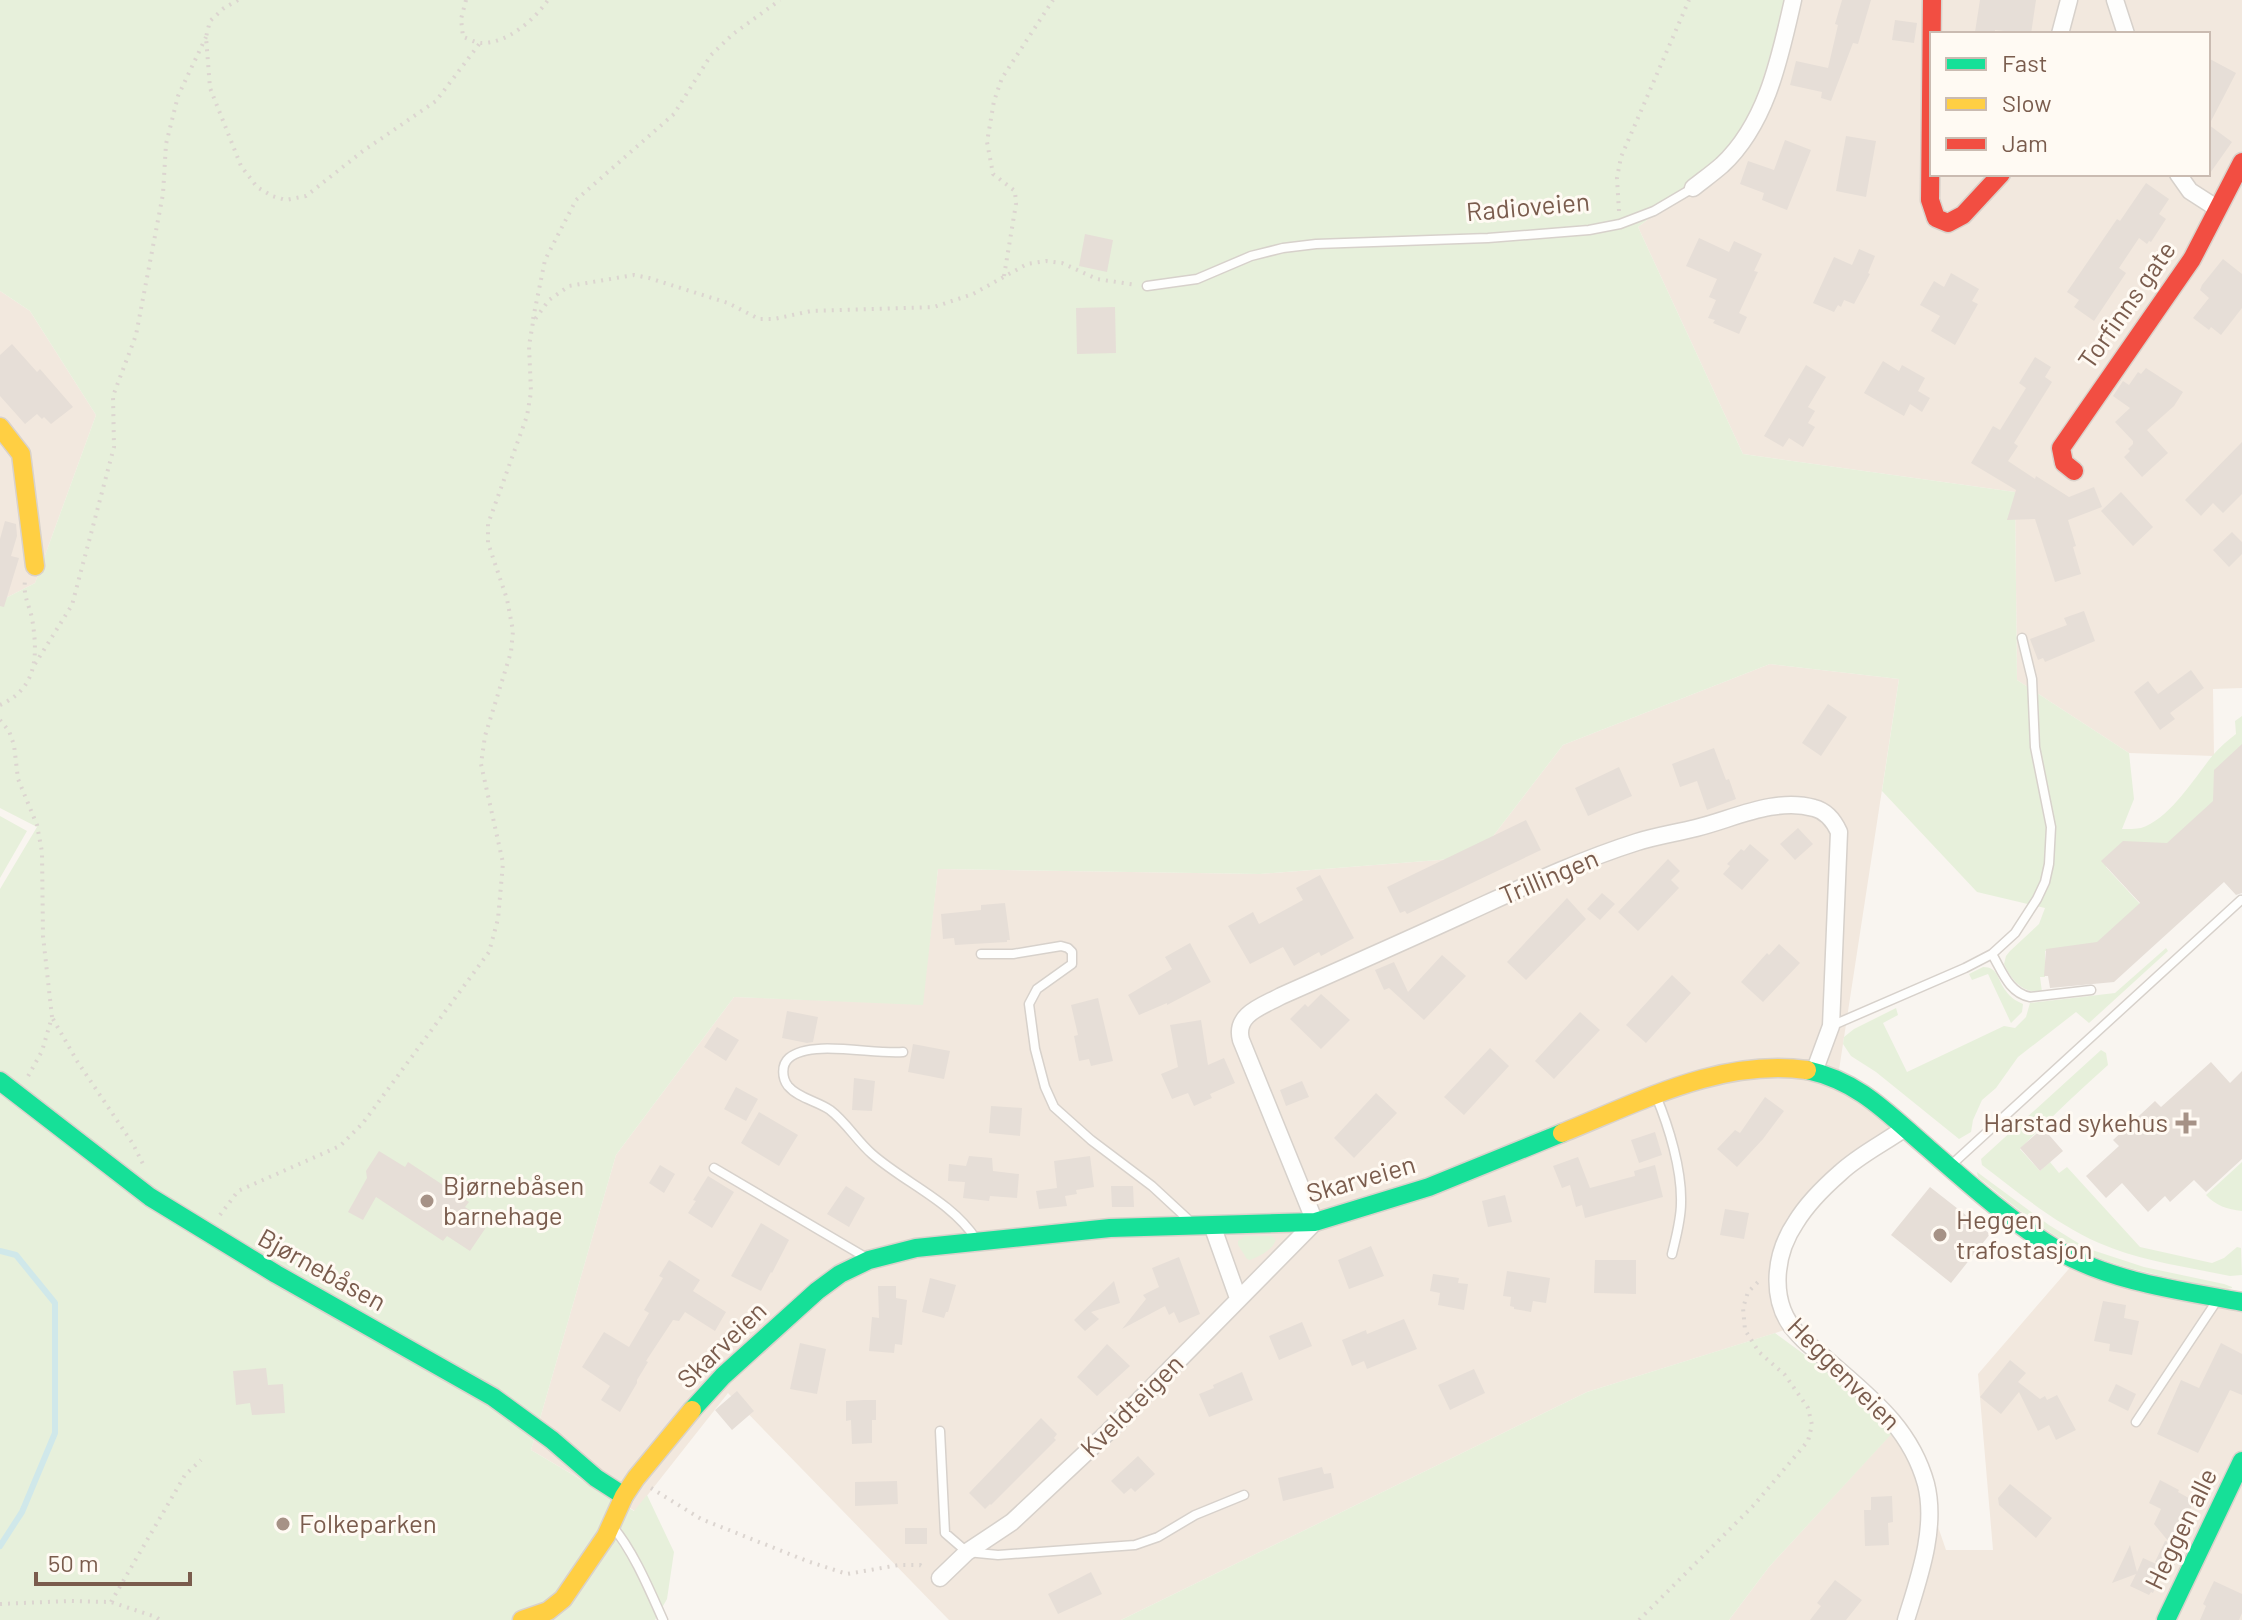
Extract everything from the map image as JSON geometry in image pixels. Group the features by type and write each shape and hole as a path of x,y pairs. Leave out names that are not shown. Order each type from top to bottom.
{"street":[{"name":"Radioveien","path":"1693,188 1724,163 1759,112 1771,84 1793,0"},
{"path":"1932,0 1932,32"},
{"path":"2061,32 2069,0"},
{"path":"2115,0 2125,32"},
{"name":"Torfinns gate","path":"2074,471 2064,463 2061,448 2192,259 2242,162"},
{"path":"1930,176 1930,200 1936,218 1948,223 1963,215 1999,176"},
{"path":"2179,176 2190,191 2218,209"},
{"path":"0,427 21,454 35,566"},
{"name":"Trillingen","path":"1315,1222 1241,1040 1239,1032 1243,1019 1281,996 1552,874 1638,841 1772,807 1818,808 1835,823 1839,832 1831,1026 1814,1072"},
{"name":"Skarveien","path":"522,1620 548,1611 563,1599 606,1536 636,1478 685,1417 735,1365 817,1291 840,1274 869,1260 916,1248 1110,1228 1315,1222 1429,1187 1697,1079 1733,1070 1778,1067 1838,1079 1856,1088 2003,1211 2065,1255 2151,1283 2242,1302"},
{"name":"Bjørnebåsen","path":"0,1081 150,1197 276,1274 493,1397 552,1440 596,1478 624,1496"},
{"name":"Heggenveien","path":"1905,1128 1842,1171 1817,1196 1794,1224 1781,1257 1776,1284 1781,1310 1797,1334 1893,1419 1919,1463 1928,1496 1928,1532 1906,1620"},
{"name":"Kveldteigen","path":"940,1578 967,1552 1012,1522 1107,1433 1315,1222"},
{"path":"1204,1225 1238,1298"},
{"name":"Heggen alle","path":"2166,1620 2242,1461"}],"lane":[{"name":"Radioveien","path":"1147,286 1197,279 1251,256 1305,245 1488,238 1589,230 1620,224 1654,211 1693,188"},
{"path":"1831,1026 1992,954 2015,933 2045,882 2051,827 2035,747 2032,679 2022,638"},
{"path":"1949,1167 2241,900"},
{"path":"981,954 1013,954 1061,946 1072,952 1072,964 1037,989 1029,1004 1035,1049 1054,1107 1080,1132 1204,1225"},
{"path":"1992,954 2012,988 2022,996 2091,990"},
{"path":"903,1052 888,1054 814,1049 789,1058 785,1064 784,1079 796,1093 833,1112 875,1157 946,1207 977,1240"},
{"path":"1656,1095 1667,1126 1680,1189 1679,1222 1672,1254"},
{"path":"714,1168 869,1260"},
{"path":"2136,1422 2219,1297"},
{"path":"940,1431 945,1533 967,1552 1013,1555 1135,1545 1244,1495"},
{"path":"611,1525 646,1581 663,1620"}],"path":[{"path":"0,705 13,700 24,688 35,664 72,605 114,447 113,396 136,335 163,194 166,144 178,96 206,37 210,21 238,0"},
{"path":"466,0 461,19 463,37 480,43 502,40 538,14 548,0"},
{"path":"207,1233 238,1191 340,1146 363,1123 489,952 498,919 503,863 481,764 485,736 511,652 513,631 507,599 488,543 488,524 527,416 531,392 529,346 545,260 576,200 674,114 711,55 733,34 780,0"},
{"path":"1004,277 1016,204 1015,191 993,174 987,142 994,101 1002,78 1053,0"},
{"path":"1620,224 1617,178 1621,157 1689,0"},
{"path":"206,37 210,88 241,166 257,187 286,200 306,196 363,151 436,101 480,43"},
{"path":"533,322 549,300 569,286 634,275 728,303 759,319 811,311 934,307 973,294 1027,264 1046,261 1062,263 1097,279 1147,286"},
{"path":"35,566 24,582 24,595 31,616 35,664"},
{"path":"0,720 9,731 14,745 18,779 37,825 42,852 43,936 52,1017 42,1051 17,1094"},
{"path":"52,1017 77,1061 133,1144 151,1183 150,1197"},
{"path":"1639,1620 1754,1505 1808,1441 1812,1425 1808,1408 1785,1375 1759,1352 1745,1330 1743,1308 1748,1292 1781,1257"},
{"path":"111,1602 185,1475 201,1460"},
{"path":"636,1478 701,1519 807,1561 847,1574 899,1565 920,1565 940,1578"},
{"path":"0,1604 111,1602 160,1620"}],"shaded area":[{"path":"1787,0 2242,0 2242,688 2213,689 2214,756 2129,753 2017,680 2015,492 1743,454 1638,227 1742,146"},
{"path":"0,291 30,311 96,415 35,583 0,601"},
{"path":"1770,664 1899,679 1837,1083 1894,1123 1805,1219 1778,1266 1791,1328 1587,1392 1121,1620 949,1620 728,1393 635,1511 531,1450 616,1155 734,997 922,1004 938,869 1260,874 1477,857 1563,745"},
{"path":"2080,1256 2242,1297 2242,1620 1729,1620 1769,1567 1902,1422 1946,1550 1993,1550 1978,1374"}],"green space":[{"path":"0,0 1787,0 1742,146 1638,227 1743,454 2015,492 2017,680 2129,753 2134,799 2122,829 2141,828 2172,807 2213,755 2236,734 2235,721 2242,716 2242,748 2214,803 2168,845 2110,856 2106,867 2140,904 2097,944 2045,951 2045,977 2040,977 2042,992 2018,985 2004,964 2010,951 2039,924 2045,908 1977,892 1882,791 1899,679 1770,664 1563,745 1477,857 1260,874 938,869 923,1005 734,997 616,1155 531,1450 634,1511 647,1495 674,1552 667,1599 655,1620 0,1620 0,889 37,827 0,808 0,601 35,583 96,415 30,311 0,291"},
{"path":"0,816 27,831 0,878"},
{"path":"2166,948 2168,951 2089,1023 2076,1012 2018,1057 1996,1088 1982,1100 1971,1132 1959,1139 1876,1072 1851,1056 1843,1044 1844,1037 1854,1029 1896,1008 1898,1015 1883,1023 1907,1072 2004,1026 2015,1028 2026,1017 2030,1003 2115,993"},
{"path":"1983,967 1992,969 2013,999 2023,1004 2022,1012 2011,1023 1988,974 1972,980 1969,974"},
{"path":"2101,1050 2106,1053 2108,1065 2020,1149 2040,1171 2050,1162 2059,1173 2067,1167 2140,1247 2212,1263 2237,1247 2241,1248 2242,1275 2230,1276 2164,1263 2099,1243 2053,1217 1982,1165 1981,1159"},
{"path":"2242,1162 2242,1211 2222,1206 2206,1195"},
{"path":"1977,1172 2086,1248 2144,1267 2232,1288 2223,1290 2156,1275 2091,1255 2032,1220 1978,1177"},
{"path":"1245,1236 1271,1236 1276,1239 1270,1249 1250,1260 1238,1245 1238,1241"},
{"path":"1775,1333 1897,1428 1769,1567 1729,1620 1121,1620 1587,1392"}],"building":[{"path":"1842,0 1871,0 1858,44 1853,43 1831,101 1821,98 1822,92 1790,85 1796,61 1828,68"},
{"path":"1980,0 2036,0 2031,32 1975,32"},
{"path":"1895,20 1917,23 1914,43 1892,40"},
{"path":"2210,59 2236,73 2210,123"},
{"path":"2210,126 2232,142 2210,173"},
{"path":"1846,136 1876,141 1866,197 1836,191"},
{"path":"1785,140 1811,150 1787,210 1762,200 1764,193 1740,184 1748,161 1774,170"},
{"path":"2146,183 2169,199 2159,214 2166,219 2151,242 2147,244 2139,238 2119,268 2126,273 2094,321 2074,307 2079,300 2067,292"},
{"path":"1085,234 1113,240 1107,272 1079,266"},
{"path":"1699,238 1729,252 1734,241 1762,254 1754,271 1758,272 1739,313 1747,317 1739,334 1708,318 1716,300 1709,297 1717,279 1686,266"},
{"path":"1859,249 1875,256 1870,274 1854,304 1844,300 1834,312 1813,303 1834,257 1852,265"},
{"path":"2223,259 2242,274 2242,308 2221,335 2193,318 2209,298 2200,290 2202,285"},
{"path":"1951,273 1979,289 1972,301 1978,304 1955,345 1931,331 1940,316 1920,305 1934,281 1944,287"},
{"path":"1115,307 1116,353 1077,354 1076,308"},
{"path":"12,344 37,372 40,369 73,407 51,424 37,414 25,424 0,396 0,355"},
{"path":"2035,357 2051,367 2045,377 2052,382 2014,443 2018,446 2008,461 2069,497 2094,487 2102,507 2068,520 2081,574 2055,582 2035,519 2007,520 2016,490 1971,463 1993,426 2000,430 2026,388 2019,383"},
{"path":"1883,361 1899,371 1902,365 1925,378 1918,391 1930,398 1922,412 1910,404 1904,416 1864,393"},
{"path":"1806,365 1826,377 1808,407 1815,411 1808,423 1815,427 1803,447 1789,438 1783,447 1764,436"},
{"path":"2146,368 2183,392 2174,406 2147,430 2168,453 2142,477 2124,457 2133,441 2115,422 2130,408 2113,396 2123,381 2129,385 2138,372 2141,374"},
{"path":"2242,442 2242,494 2223,513 2213,503 2201,516 2185,500"},
{"path":"2121,492 2153,527 2133,546 2101,511"},
{"path":"5,521 16,524 17,536 11,556 19,558 4,607 0,606 0,539"},
{"path":"2232,532 2242,542 2242,554 2229,567 2213,550"},
{"path":"2084,611 2095,641 2045,662 2043,658 2038,660 2030,639 2067,625 2064,618"},
{"path":"2191,670 2204,688 2170,713 2175,719 2160,730 2134,692 2148,681 2158,694"},
{"path":"1828,704 1847,717 1821,756 1802,743"},
{"path":"2242,744 2242,893 2236,895 2224,882 2114,982 2050,988 2048,976 2044,976 2046,949 2097,942 2140,903 2101,861 2123,841 2167,843 2213,801 2214,770"},
{"path":"1714,748 1736,799 1707,810 1697,781 1680,787 1672,764"},
{"path":"1619,767 1632,796 1588,816 1575,788"},
{"path":"1526,820 1541,850 1407,914 1405,911 1400,913 1387,887"},
{"path":"1798,828 1813,844 1795,860 1780,844"},
{"path":"1750,844 1769,860 1742,890 1723,874 1730,866 1727,864"},
{"path":"1668,859 1680,871 1671,880 1679,888 1638,931 1618,912"},
{"path":"1320,875 1354,938 1294,966 1283,947 1250,964 1228,926 1253,912 1259,924 1303,900 1296,888"},
{"path":"1602,893 1615,904 1600,920 1587,909"},
{"path":"1567,898 1586,919 1526,980 1507,962"},
{"path":"1005,903 1010,940 1007,942 955,945 954,938 943,939 941,914 981,910 981,905"},
{"path":"1190,943 1211,982 1167,1005 1139,1015 1128,995 1172,969 1165,957"},
{"path":"1779,944 1800,963 1763,1002 1741,982"},
{"path":"1442,955 1466,976 1424,1020 1389,988 1384,990 1375,970 1394,962 1408,992"},
{"path":"1672,975 1691,993 1646,1043 1626,1025"},
{"path":"1321,994 1350,1020 1321,1049 1290,1019"},
{"path":"1098,998 1113,1061 1091,1066 1089,1059 1079,1061 1074,1036 1078,1035 1071,1005"},
{"path":"787,1011 818,1017 813,1042 782,1038"},
{"path":"1580,1012 1600,1030 1554,1079 1535,1061"},
{"path":"1201,1020 1208,1065 1224,1058 1235,1083 1210,1094 1212,1098 1194,1106 1188,1093 1172,1099 1161,1074 1178,1067 1170,1025"},
{"path":"717,1027 739,1040 726,1061 704,1047"},
{"path":"913,1044 950,1051 944,1079 908,1072"},
{"path":"1490,1048 1509,1066 1464,1115 1444,1097"},
{"name":"Harstad sykehus","path":"2211,1062 2230,1083 2242,1071 2242,1159 2206,1192 2194,1180 2170,1202 2165,1196 2148,1212 2122,1183 2106,1198 2086,1176 2119,1146 2113,1140 2155,1101 2161,1107"},
{"path":"854,1078 875,1081 872,1111 852,1110"},
{"path":"1302,1081 1309,1097 1286,1106 1280,1090"},
{"path":"736,1087 758,1099 746,1121 724,1109"},
{"path":"1376,1093 1397,1113 1354,1158 1334,1138"},
{"path":"1765,1097 1784,1111 1737,1167 1717,1149 1735,1130 1740,1133"},
{"path":"991,1106 1022,1108 1020,1136 989,1133"},
{"path":"759,1112 798,1135 779,1166 741,1143"},
{"path":"2043,1128 2063,1151 2040,1171 2020,1148"},
{"path":"1655,1132 1662,1155 1639,1163 1631,1140"},
{"path":"379,1151 405,1167 408,1162 469,1202 465,1207 489,1223 470,1251 447,1236 443,1241 376,1197 363,1220 348,1212 367,1178 366,1171"},
{"path":"969,1156 992,1158 993,1171 1019,1174 1017,1198 990,1196 989,1201 963,1198 965,1182 948,1181 949,1164 966,1166"},
{"path":"1090,1156 1094,1187 1076,1190 1077,1194 1065,1196 1067,1206 1039,1209 1036,1191 1057,1188 1054,1161"},
{"path":"1578,1157 1590,1188 1635,1176 1634,1171 1655,1165 1663,1197 1585,1218 1582,1205 1576,1207 1570,1185 1562,1188 1553,1166"},
{"path":"660,1165 675,1174 664,1193 649,1183"},
{"path":"708,1176 734,1192 712,1228 688,1213"},
{"path":"846,1186 865,1198 849,1227 827,1214"},
{"path":"1111,1186 1133,1186 1134,1207 1112,1207"},
{"name":"Heggen trafostasjon","path":"1930,1187 1990,1234 1951,1283 1891,1235"},
{"path":"1505,1195 1512,1222 1488,1227 1482,1201"},
{"path":"1725,1209 1749,1213 1744,1239 1720,1235"},
{"path":"761,1223 789,1240 761,1291 731,1276"},
{"path":"1371,1246 1384,1276 1349,1289 1338,1260"},
{"path":"1179,1257 1200,1314 1179,1323 1174,1312 1169,1315 1165,1306 1122,1329 1146,1299 1143,1295 1159,1287 1152,1268"},
{"path":"669,1260 700,1280 693,1291 726,1312 715,1331 685,1312 679,1321 673,1320 646,1361 620,1412 601,1400 610,1386 582,1367 604,1332 629,1347 649,1313 644,1310 663,1278 659,1276"},
{"path":"1595,1260 1636,1260 1636,1294 1594,1293"},
{"path":"1507,1271 1550,1278 1546,1303 1533,1301 1531,1312 1510,1306 1511,1297 1503,1296"},
{"path":"1433,1274 1459,1278 1458,1283 1468,1284 1464,1310 1438,1305 1440,1293 1430,1291"},
{"path":"930,1278 956,1285 944,1318 922,1312"},
{"path":"1114,1281 1120,1303 1091,1312 1099,1319 1085,1331 1074,1320"},
{"path":"878,1286 896,1286 896,1298 907,1300 902,1345 895,1344 894,1353 869,1351 872,1317 879,1318"},
{"path":"2103,1301 2126,1305 2124,1318 2139,1321 2132,1355 2109,1351 2110,1344 2094,1341"},
{"path":"1404,1319 1417,1349 1367,1369 1364,1361 1352,1366 1342,1340"},
{"path":"1302,1322 1312,1346 1279,1360 1269,1336"},
{"path":"800,1343 826,1349 817,1394 790,1389"},
{"path":"2221,1343 2242,1354 2242,1395 2230,1390 2198,1453 2157,1434 2181,1380 2199,1388"},
{"path":"1107,1344 1130,1366 1097,1396 1077,1377"},
{"path":"2010,1360 2026,1373 2018,1382 2040,1399 2045,1396 2047,1400 2057,1395 2076,1430 2056,1440 2049,1425 2038,1431 2019,1392 2001,1414 1980,1397"},
{"path":"266,1368 268,1385 283,1384 285,1413 252,1415 250,1403 236,1405 233,1371"},
{"path":"1474,1369 1485,1393 1450,1410 1438,1385"},
{"path":"1242,1372 1253,1400 1209,1417 1199,1394"},
{"path":"2116,1384 2136,1394 2128,1411 2108,1401"},
{"path":"737,1391 754,1411 732,1430 715,1410"},
{"path":"876,1400 872,1443 852,1444 851,1420 846,1421 846,1401"},
{"path":"1041,1418 1057,1434 1056,1440 985,1509 969,1493"},
{"path":"1138,1456 1155,1474 1135,1492 1131,1488 1124,1494 1111,1481"},
{"path":"1322,1467 1324,1474 1331,1473 1334,1488 1283,1501 1278,1478"},
{"path":"2160,1480 2194,1501 2173,1544 2182,1549 2172,1570 2155,1562 2165,1541 2169,1542 2154,1524 2161,1509 2149,1503"},
{"path":"897,1481 898,1504 855,1506 855,1482"},
{"path":"2010,1484 2052,1518 2036,1538 1999,1505 1998,1498"},
{"path":"1892,1496 1893,1522 1888,1523 1889,1545 1865,1546 1864,1510 1871,1510 1871,1497"},
{"path":"905,1528 927,1528 927,1544 905,1544"},
{"path":"2130,1545 2137,1572 2143,1558 2165,1568 2153,1593 2149,1595 2130,1586 2136,1574 2112,1583"},
{"path":"1091,1572 1102,1594 1058,1614 1048,1594"},
{"path":"1835,1580 1862,1600 1846,1620 1810,1620 1821,1606 1817,1603"},
{"path":"2214,1581 2242,1594 2239,1620 2200,1620 2206,1606 2203,1604"}],"waterway":[{"path":"0,1251 16,1255 55,1303 55,1433 22,1512 0,1546"}],"traffic: fast":[{"path":"1807,1070 1826,1075 1859,1091 1992,1203 2079,1262 2124,1278 2242,1302"},
{"path":"0,1081 150,1197 276,1274 493,1397 552,1440 596,1478 624,1496"},
{"path":"692,1410 723,1376 817,1291 840,1274 869,1260 916,1248 1110,1228 1315,1222 1429,1187 1562,1133"},
{"path":"2166,1620 2242,1461"}],"traffic: slow":[{"path":"0,427 21,454 35,566"},
{"path":"1562,1133 1651,1096 1712,1076 1743,1070 1807,1070"},
{"path":"522,1620 548,1611 563,1599 606,1536 636,1478 692,1410"}],"traffic: jam":[{"path":"1932,0 1932,32"},
{"path":"2074,471 2064,463 2061,448 2192,259 2242,162"},
{"path":"1930,176 1930,200 1936,218 1948,223 1963,215 1999,176"}],"place":[{"name":"Harstad sykehus","path":"2186,1123"},
{"name":"Bjørnebåsen barnehage","path":"427,1201"},
{"name":"Heggen trafostasjon","path":"1940,1235"},
{"name":"Folkeparken","path":"283,1524"}]}
